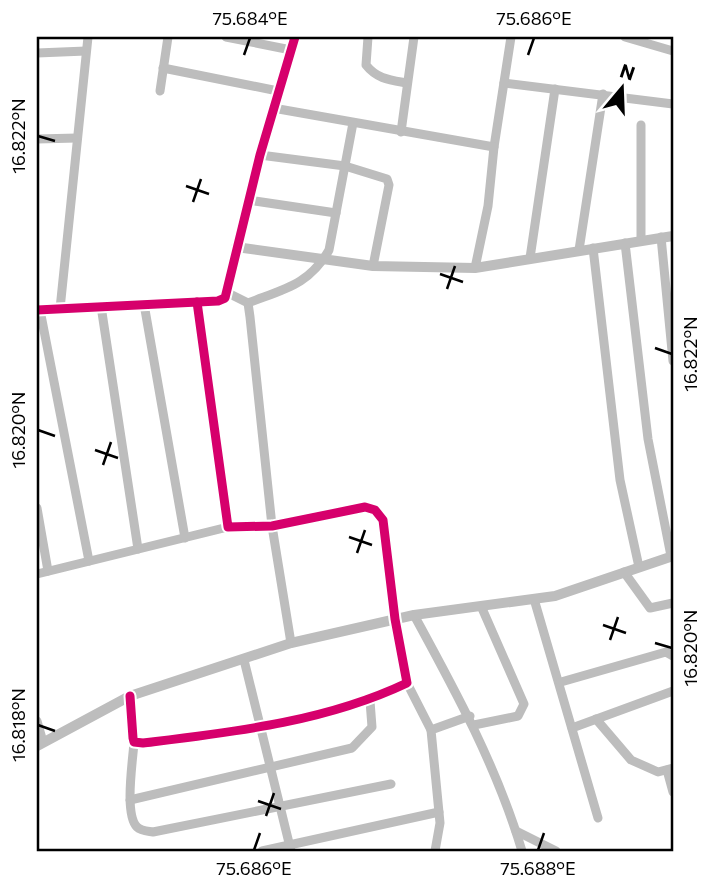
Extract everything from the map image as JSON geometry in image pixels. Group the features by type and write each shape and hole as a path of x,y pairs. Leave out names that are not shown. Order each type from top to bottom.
{"street":[{"path":"60,309 88,37"},
{"path":"160,90 168,37"},
{"path":"226,37 247,39 291,50"},
{"path":"89,561 38,310 222,300 228,293 248,200 295,37"},
{"path":"368,37 366,65 373,74 407,83"},
{"path":"401,132 414,37"},
{"path":"475,268 488,206 511,37"},
{"path":"625,37 673,51"},
{"path":"37,53 86,51"},
{"path":"163,68 275,99 288,111 494,147"},
{"path":"504,83 673,104"},
{"path":"530,258 555,89"},
{"path":"579,250 603,94"},
{"path":"228,293 248,303 304,281 323,261 329,250 352,123"},
{"path":"640,240 641,125"},
{"path":"37,139 77,138"},
{"path":"260,155 345,166 387,179 389,185 373,266"},
{"path":"248,200 336,213"},
{"path":"236,247 373,266 475,268 673,236"},
{"path":"661,237 673,361"},
{"path":"37,721 40,744 130,696 290,643 414,615 555,596 672,556 648,439 625,243"},
{"path":"593,248 620,480 639,567"},
{"path":"197,302 228,527"},
{"path":"248,303 272,526 290,643"},
{"path":"144,304 185,538"},
{"path":"101,306 138,549"},
{"path":"37,574 228,527 272,526 365,507 375,510 383,520 395,619 407,683 430,730 439,812 435,851"},
{"path":"37,508 48,571"},
{"path":"624,572 650,608 673,603"},
{"path":"534,599 561,682 598,818"},
{"path":"430,730 472,720 518,716 524,704 481,606"},
{"path":"414,615 472,720 522,851"},
{"path":"561,682 666,652 673,656"},
{"path":"244,660 290,848"},
{"path":"134,742 261,728 370,701 407,683"},
{"path":"572,728 673,691"},
{"path":"130,696 134,742 130,800 136,827 153,832 390,783"},
{"path":"130,800 352,748 372,727 370,701"},
{"path":"596,719 631,760 647,770 670,769 673,792"},
{"path":"261,851 290,848 439,812"},
{"path":"516,831 556,851"}],"cycle path":[{"path":"37,310 218,301 225,298 260,155 295,37"},
{"path":"130,696 134,742 143,743 278,724 344,707 407,683 395,619 383,520 375,510 365,507 272,526 228,527 197,302"}]}
